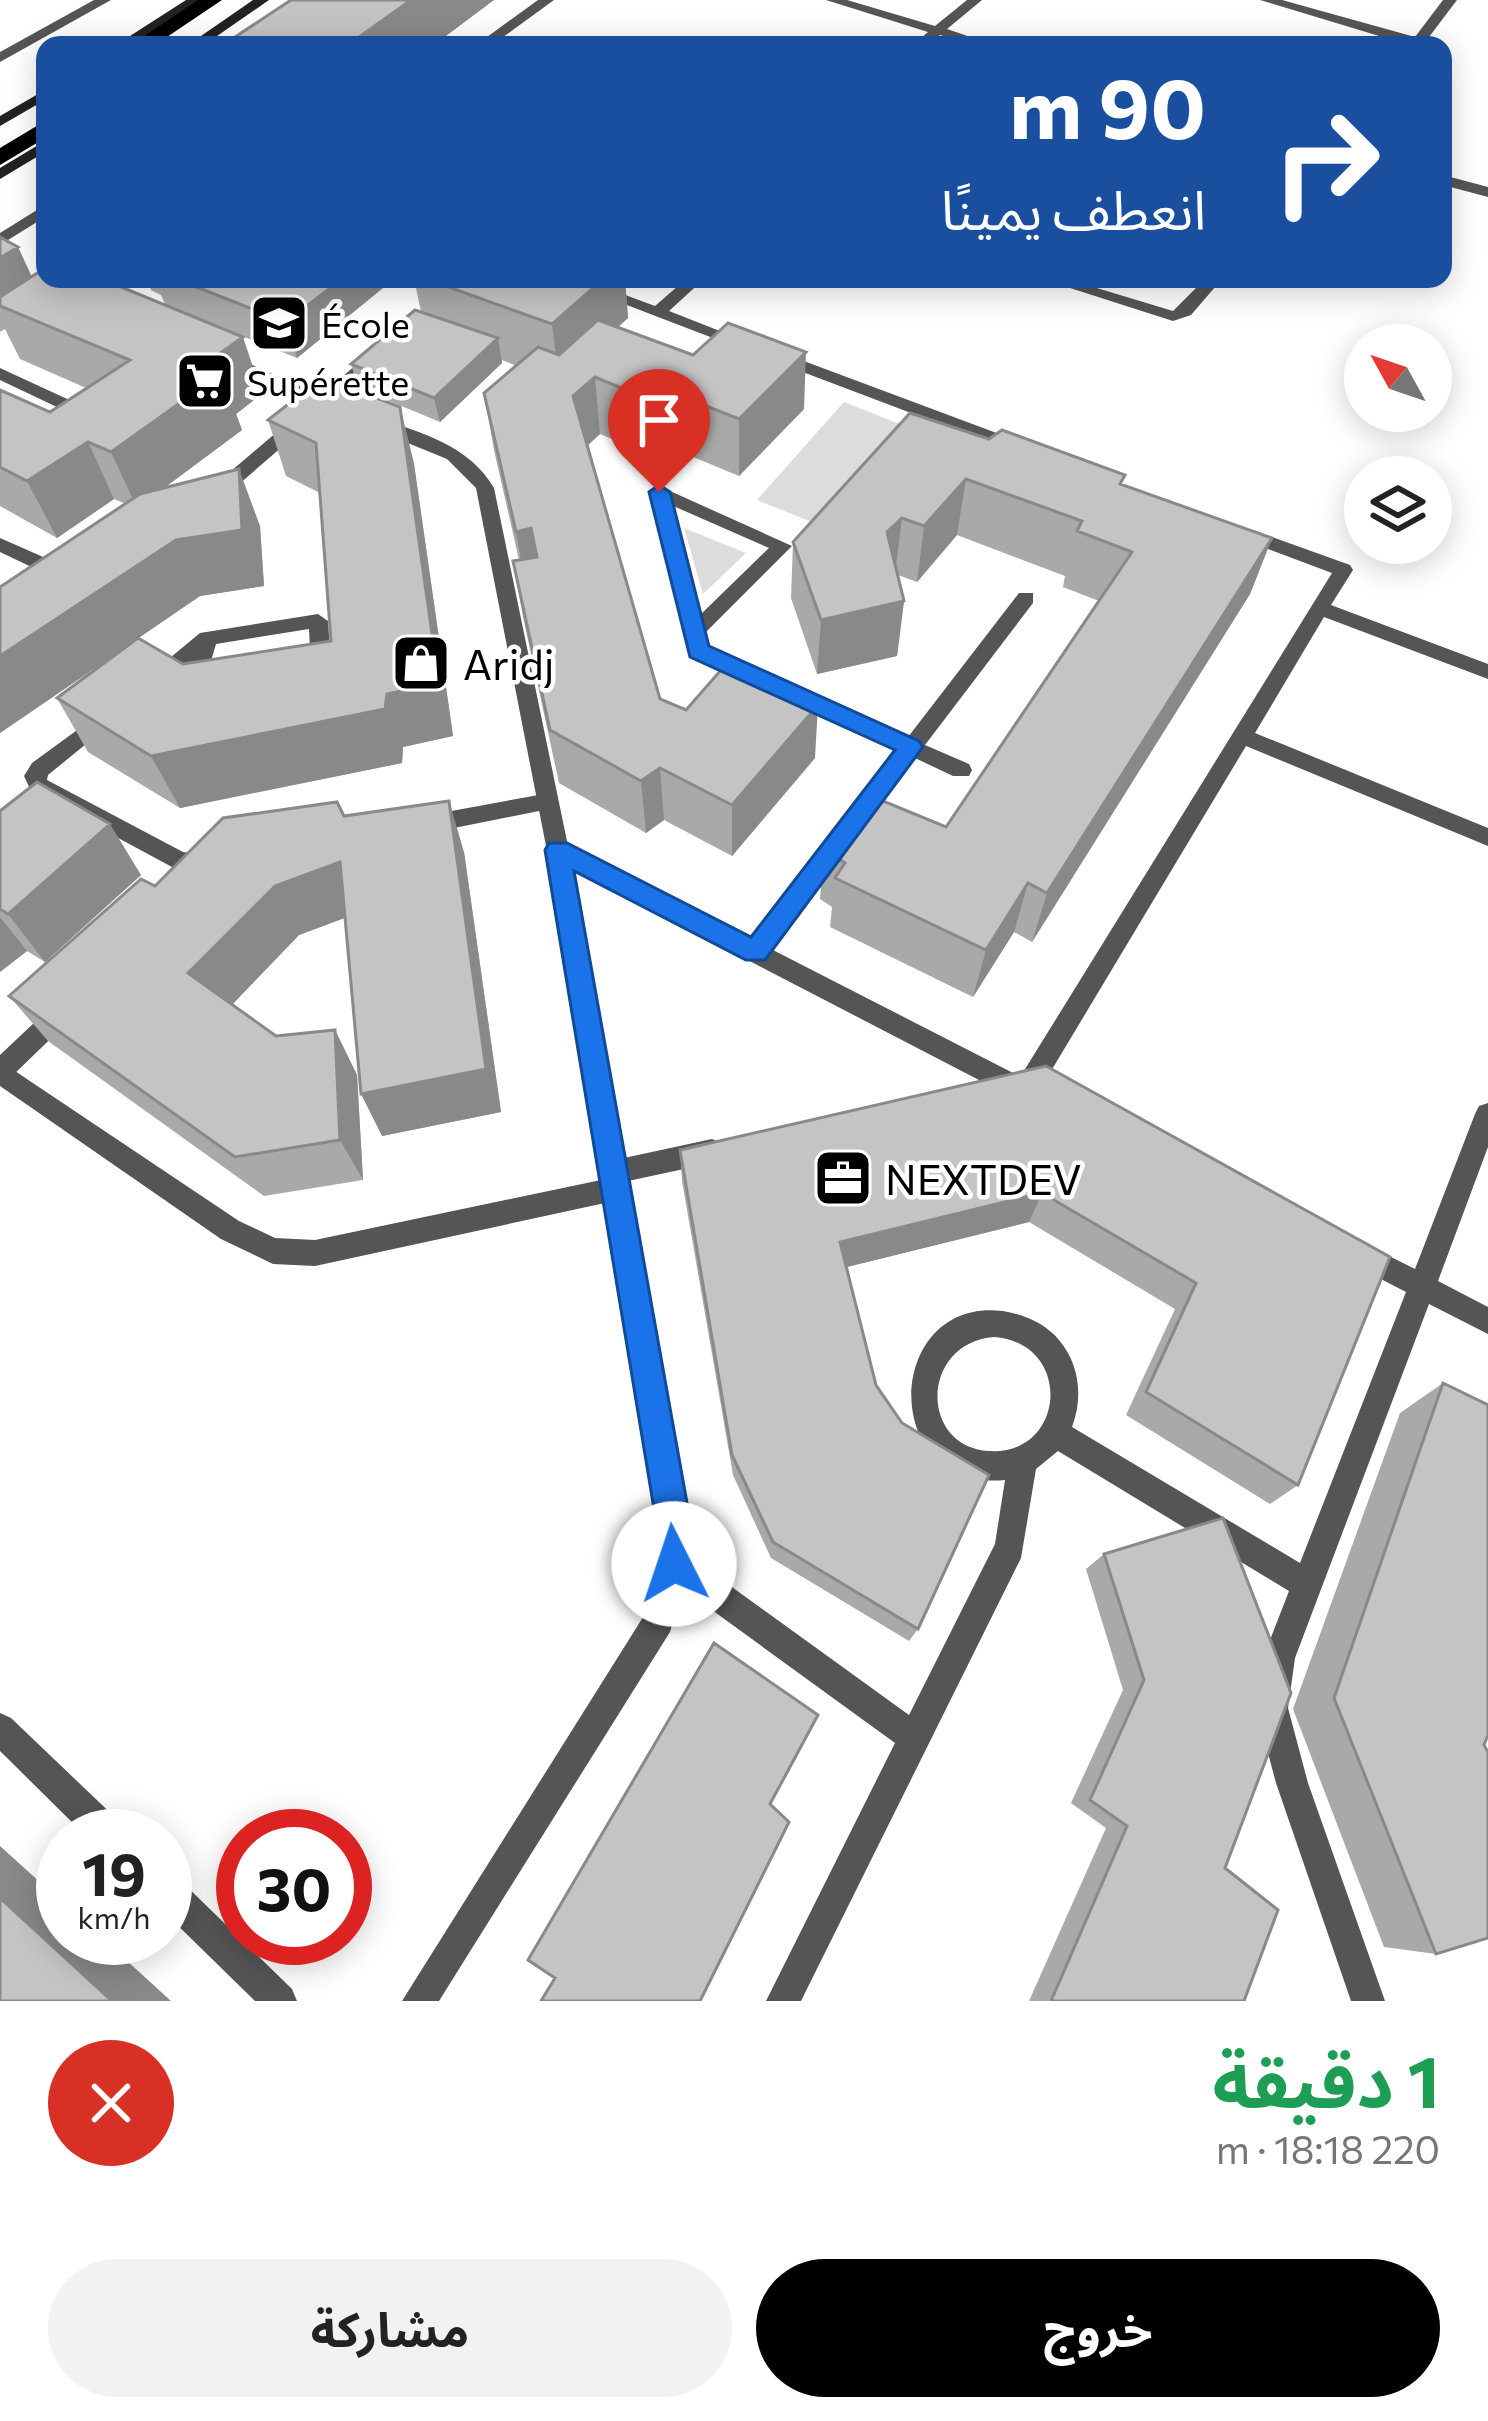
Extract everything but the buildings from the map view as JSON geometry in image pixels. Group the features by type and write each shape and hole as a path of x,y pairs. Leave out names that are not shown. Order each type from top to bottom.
{"highway":[{"path":"155,36 212,0"},
{"path":"186,36 242,0"},
{"path":"0,134 36,112"},
{"path":"0,158 36,134"}],"main road":[{"path":"137,36 195,0"},
{"path":"208,36 262,0"},
{"path":"0,122 36,100"},
{"path":"0,175 36,155"}],"street":[{"path":"39,36 104,0"},
{"path":"495,36 547,0"},
{"path":"833,0 956,36"},
{"path":"931,36 975,0"},
{"path":"1267,0 1390,36"},
{"path":"1423,36 1450,0"},
{"path":"0,58 36,38"},
{"path":"1452,182 1488,192"},
{"path":"0,240 36,216"},
{"path":"592,288 1034,453"},
{"path":"615,296 625,288"},
{"path":"659,311 686,288"},
{"path":"1080,288 1173,316 1185,312 1206,288"},
{"path":"195,510 389,346"},
{"path":"214,355 451,455 479,473 544,802 558,850 670,1503 674,1564 659,1621 419,2001"},
{"path":"0,374 72,408 36,432"},
{"path":"694,633 782,546 659,492 698,651 961,770"},
{"path":"1032,1088 1342,570 1232,529"},
{"path":"0,544 92,587"},
{"path":"755,952 1026,598"},
{"path":"1319,608 1488,671"},
{"path":"184,895 230,861 180,861 39,784 35,776 207,638 318,621 322,696 247,710 214,707 200,696 194,680 207,638"},
{"path":"1242,736 1488,837"},
{"path":"404,828 544,802"},
{"path":"558,850 1032,1088"},
{"path":"84,991 0,1072 230,1230 272,1252 315,1252 747,1143"},
{"path":"970,1096 1032,1088"},
{"path":"1368,2001 1292,1783 1272,1708 1279,1658 1488,1114"},
{"path":"1339,1244 1488,1321"},
{"path":"1000,1324 1042,1347 1064,1389 1058,1435 1022,1464 974,1462 936,1432 922,1385 927,1364 956,1331 1000,1324"},
{"path":"1058,1435 1307,1586"},
{"path":"783,2001 1010,1547 1022,1464"},
{"path":"674,1564 916,1739"},
{"path":"0,1729 82,1809"},
{"path":"192,1915 280,2001"}],"shaded area":[{"path":"844,402 910,428 819,525 757,500"},
{"path":"684,528 746,553 703,594"}],"place":[{"name":"École","path":"279,323"},
{"name":"Supérette","path":"205,381"},
{"name":"Aridj","path":"421,663"},
{"name":"NEXTDEV","path":"843,1178"}],"route":[{"path":"659,492 698,651 910,747 755,952 558,850 670,1503 674,1564"}]}
